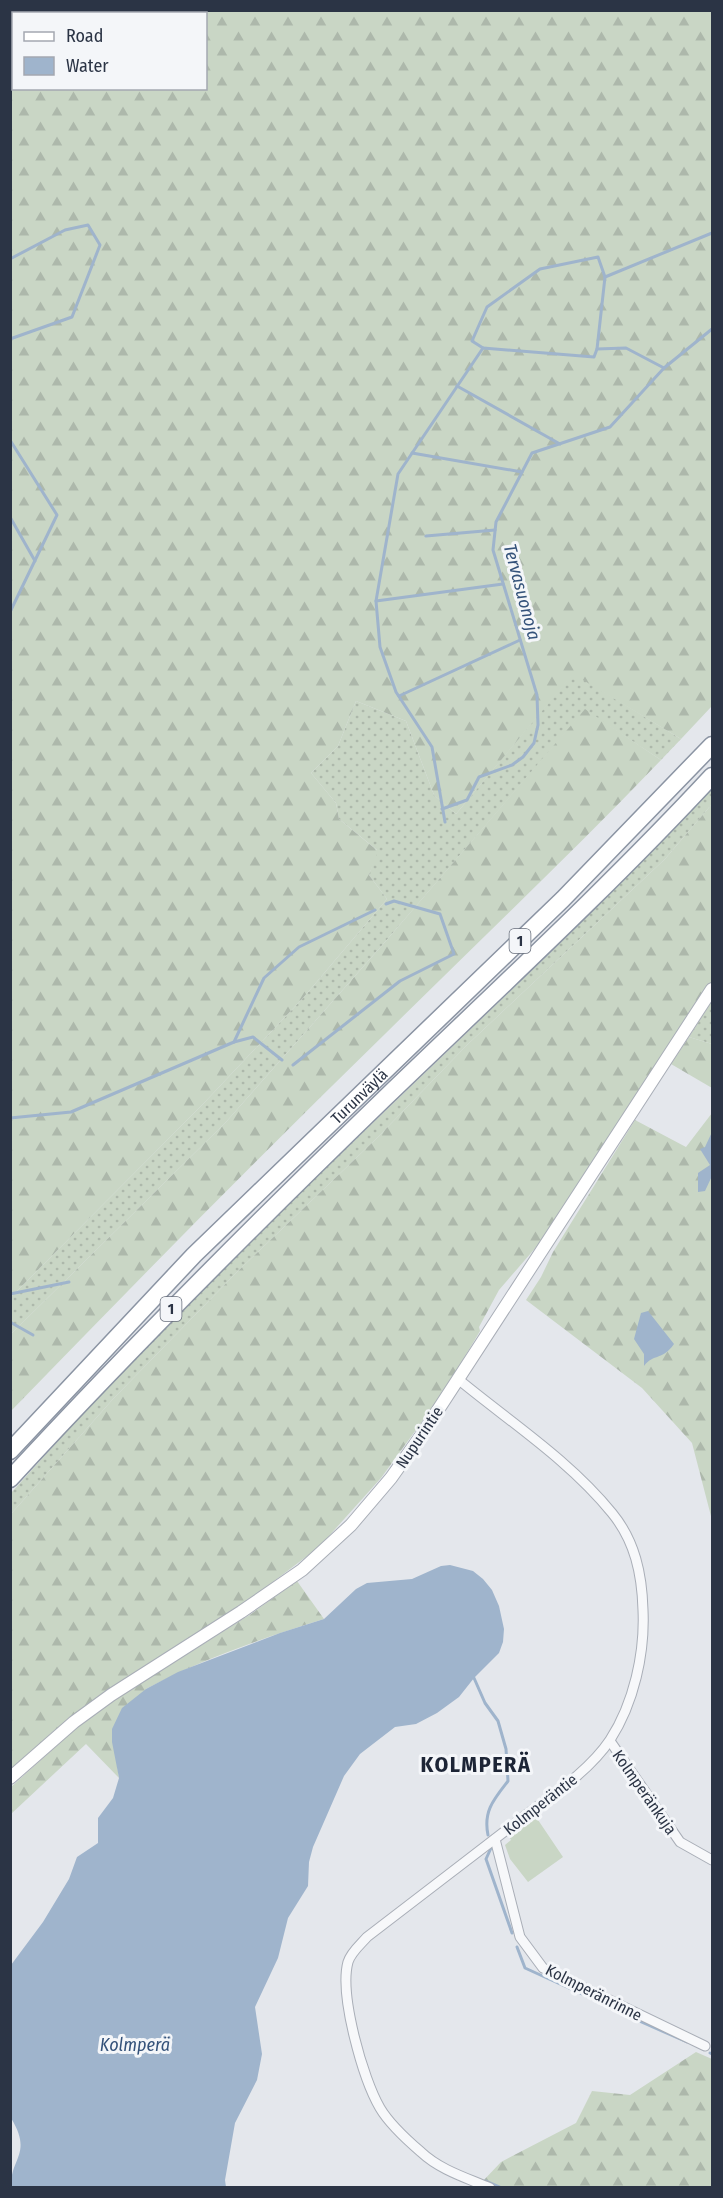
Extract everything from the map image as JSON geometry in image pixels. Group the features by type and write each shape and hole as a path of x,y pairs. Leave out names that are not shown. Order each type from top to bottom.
{"highway":[{"name":"Turunväylä","path":"10,1450 194,1255 563,899 712,745"},
{"name":"Turunväylä","path":"10,1479 213,1266 579,912 712,776"}],"main road":[{"name":"Nupurintie","path":"10,1778 74,1722 111,1695 302,1570 351,1525 391,1478 458,1379 712,988"}],"street":[{"name":"Kolmperäntie","path":"458,1379 581,1479 613,1515 636,1553 642,1585 641,1654 625,1711 610,1741 578,1775 367,1937 349,1959 346,1971 347,1996 355,2037 369,2085 381,2110 423,2154 446,2169 490,2187"},
{"name":"Kolmperänkuja","path":"610,1741 680,1842 712,1860"},
{"name":"Kolmperänrinne","path":"495,1839 520,1937 543,1968 705,2046"}],"green space":[{"path":"11,10 712,11 712,706 681,739 573,674 456,814 434,795 406,721 356,701 338,746 311,773 336,803 339,819 378,851 369,875 387,899 303,998 203,1104 11,1297"},
{"path":"573,673 681,739 661,760 585,710 226,1122 11,1334 11,1297 203,1104 303,998 387,899 369,875 377,850 339,819 336,803 311,773 338,746 356,701 406,721 434,795 456,814"},
{"path":"585,709 661,760 243,1174 11,1411 11,1334 226,1122 385,942"},
{"path":"712,787 712,804 665,859 467,1045 377,1138 238,1271 113,1399 11,1514 11,1493 93,1402 231,1259 551,952 618,886"},
{"path":"712,804 712,981 544,1238 499,1290 479,1327 480,1331 445,1390 381,1478 319,1547 257,1594 96,1700 50,1734 11,1772 11,1514 113,1399 238,1271 377,1138 467,1045 665,859"},
{"path":"712,1001 712,1044 689,1037"},
{"path":"689,1037 712,1044 712,1088 671,1064"},
{"path":"712,1113 712,1520 692,1443 642,1388 526,1300 635,1120 686,1147"},
{"path":"297,1581 324,1619 233,1650 146,1689 117,1765 119,1778 86,1744 11,1814 11,1787 73,1731 109,1703 251,1614"},
{"path":"534,1814 563,1857 528,1882 510,1859 505,1845 511,1840 508,1834"},
{"path":"696,2052 712,2059 712,2187 497,2188 482,2182 501,2162 576,2123 592,2091 630,2095"}],"water":[{"path":"712,1132 712,1176 705,1191 698,1192 698,1173 710,1165 700,1149 705,1147"},
{"path":"648,1311 674,1344 666,1353 651,1359 644,1366 644,1354 634,1339 641,1313"},
{"name":"Kolmperä","path":"450,1565 473,1571 492,1590 499,1606 504,1629 503,1642 499,1653 459,1697 437,1713 416,1724 395,1727 360,1754 344,1776 313,1847 309,1862 308,1886 288,1918 278,1958 255,2007 262,2054 257,2080 235,2123 225,2180 226,2187 11,2187 19,2155 20,2140 11,2118 11,1965 43,1922 69,1879 77,1857 98,1843 98,1818 113,1798 119,1778 112,1742 112,1729 122,1708 146,1689 178,1672 280,1633 324,1619 356,1589 367,1583 412,1579 441,1566"}],"waterway":[{"path":"10,259 65,230 88,225 100,245 72,317 10,339"},
{"path":"445,822 432,747 396,692 380,647 376,601 398,474 483,348 472,341 487,307 540,269 598,257 605,277 712,233"},
{"path":"597,349 605,277"},
{"name":"Tervasuonoja","path":"442,809 467,800 479,777 512,765 523,757 534,743 538,725 537,695 493,550 496,522 532,453 610,427 664,368 712,329"},
{"path":"483,348 594,357 597,349 626,348 664,368"},
{"path":"457,386 560,444"},
{"path":"10,440 57,515 10,612"},
{"path":"412,453 522,472"},
{"path":"10,517 35,561"},
{"path":"426,536 495,530"},
{"path":"376,601 503,584"},
{"path":"399,696 520,640"},
{"path":"293,1065 400,981 454,954 440,914 394,901 386,904"},
{"path":"10,1118 71,1112 234,1042 264,978 299,947 375,910"},
{"path":"234,1042 253,1037 282,1060"},
{"path":"10,1294 69,1282"},
{"path":"10,1322 33,1335"},
{"path":"474,1678 485,1703 498,1721 506,1749 508,1781 488,1812 488,1835"},
{"path":"491,1848 486,1859 512,1933"},
{"path":"517,1947 525,1968 615,2009"},
{"path":"628,2016 687,2042"},
{"path":"486,2181 502,2188"}],"district":[{"name":"KOLMPERÄ","path":"476,1764"}]}
